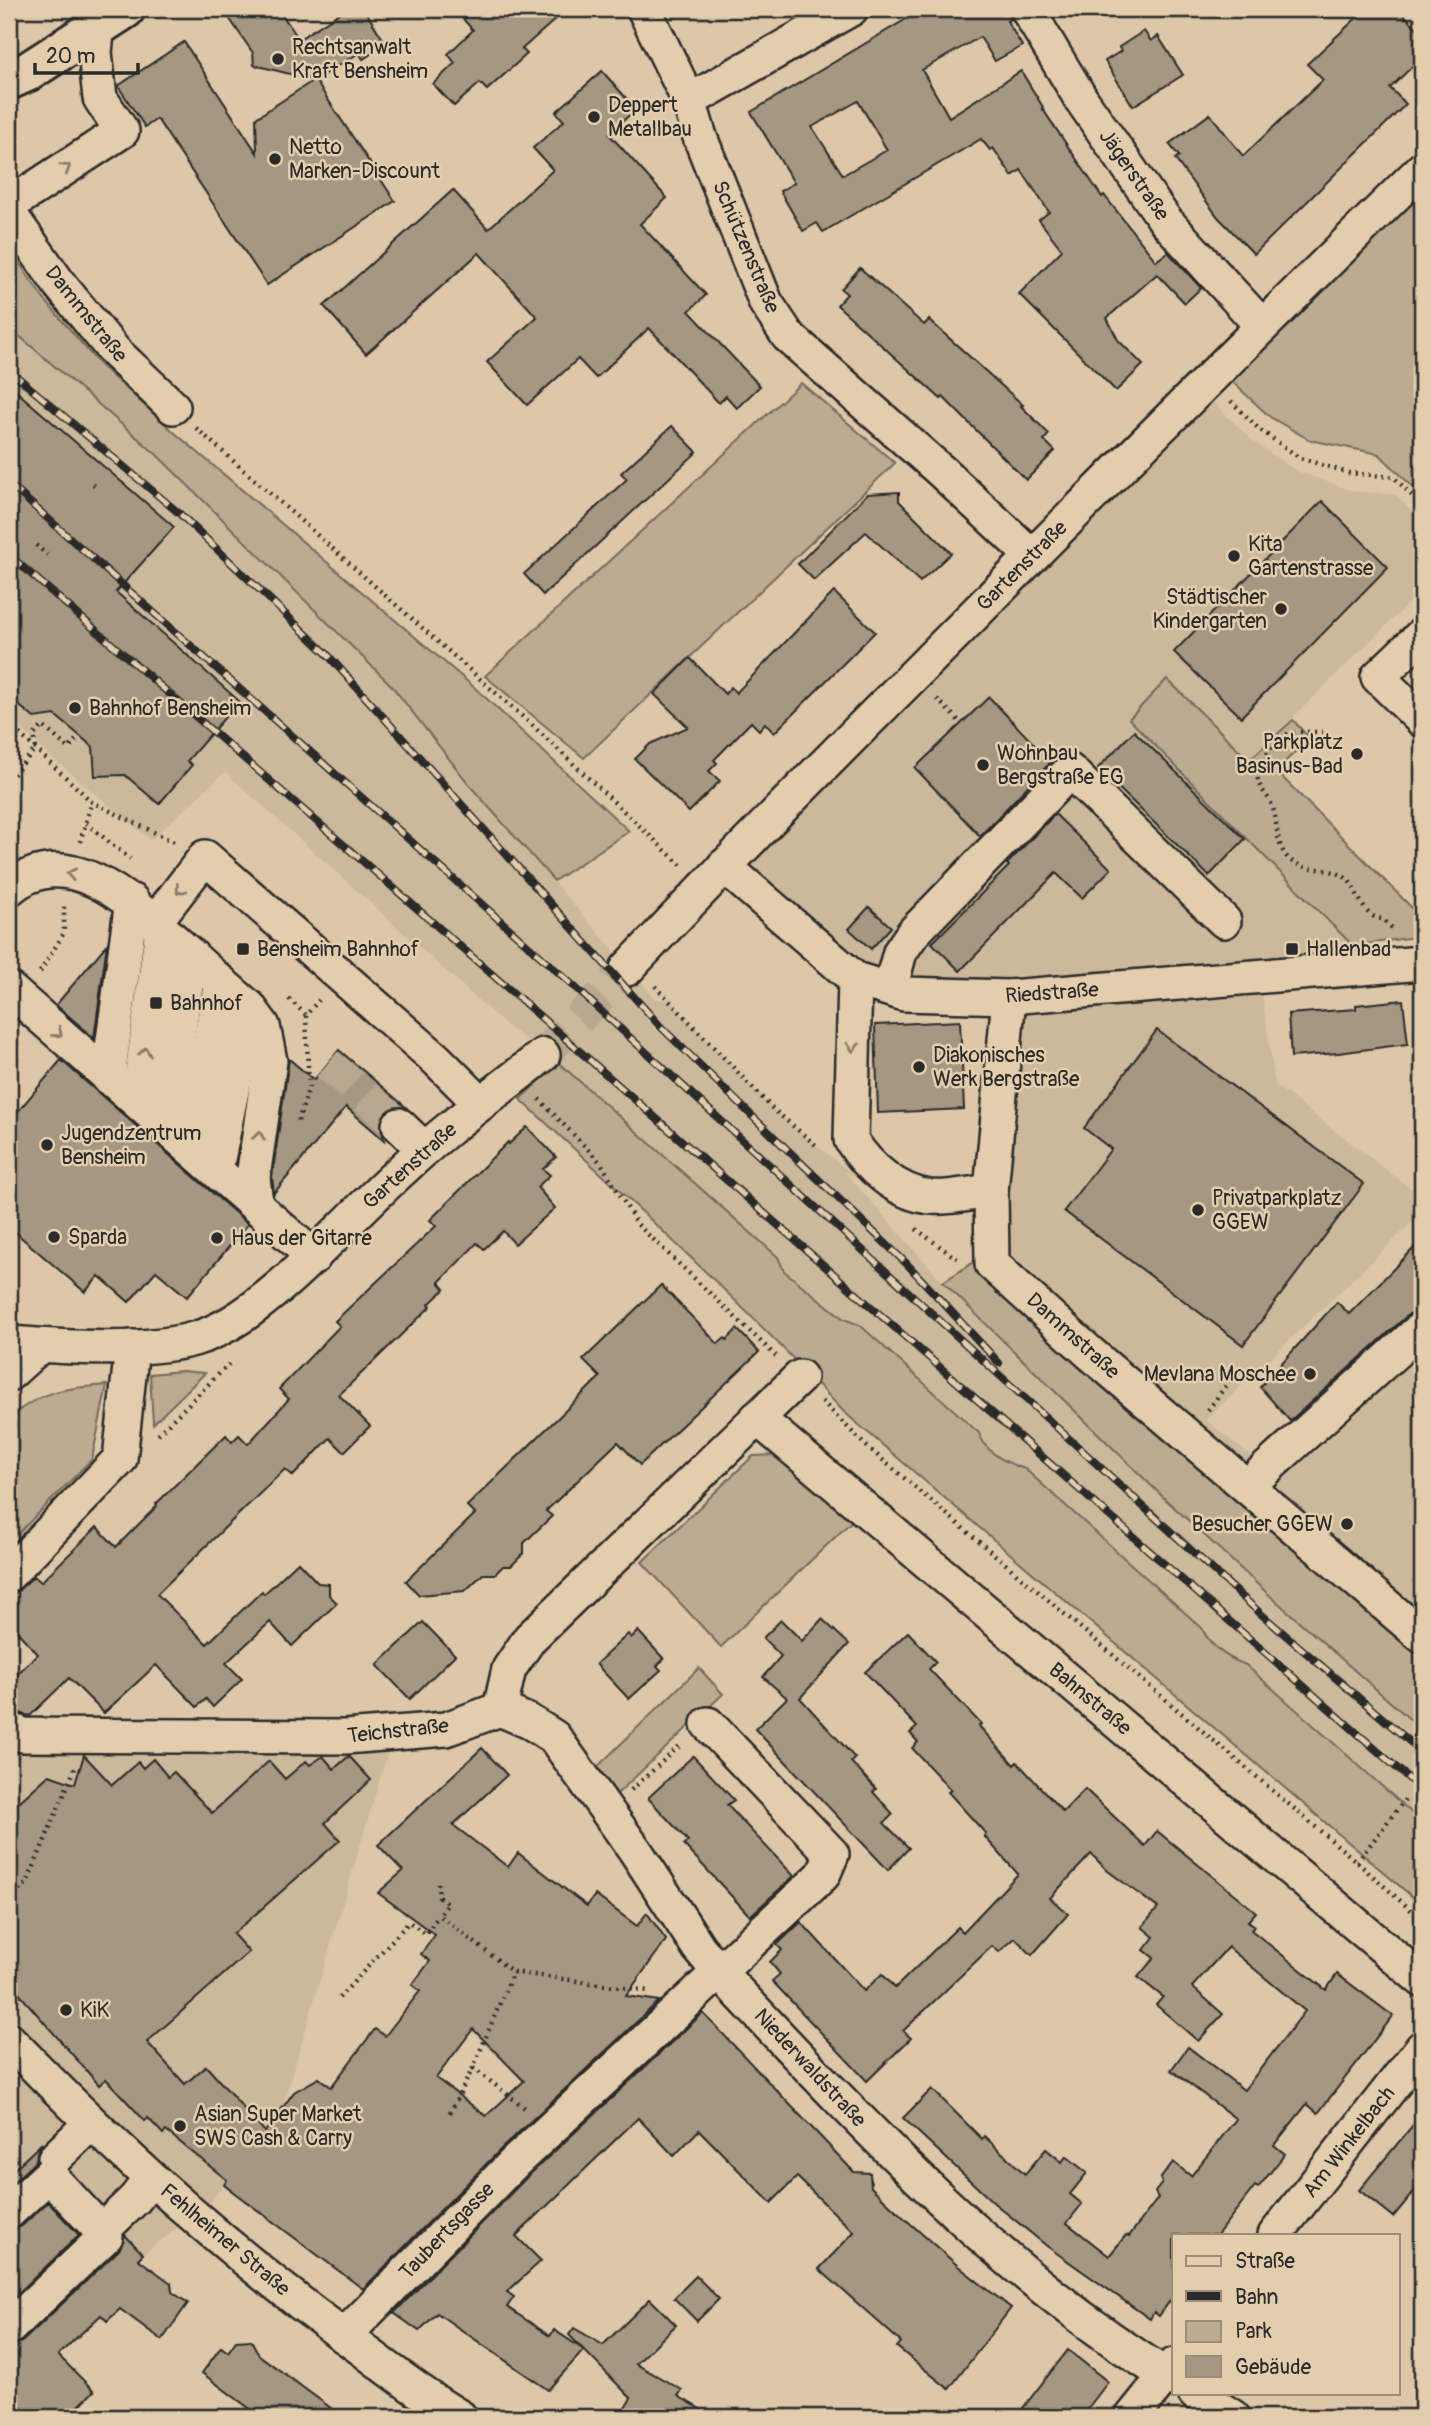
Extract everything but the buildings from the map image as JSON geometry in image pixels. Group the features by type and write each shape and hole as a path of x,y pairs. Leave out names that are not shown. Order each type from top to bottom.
{"main road":[{"path":"9,80 29,71 112,17"}],"street":[{"name":"Schützenstraße","path":"645,9 689,102 700,137 766,303 788,336 941,471 1032,556"},
{"path":"689,102 851,9"},
{"name":"Jägerstraße","path":"1027,9 1082,99 1165,220 1262,326"},
{"path":"9,205 122,131 100,98 94,51 112,17"},
{"name":"Gartenstraße","path":"629,966 724,866 1208,379 1422,169"},
{"name":"Dammstraße","path":"9,213 60,285 115,352 173,407"},
{"path":"1422,635 1378,677 1422,720"},
{"path":"890,989 900,952 912,933 1070,771 1224,921"},
{"path":"108,1077 149,918 205,857 436,1059 480,1103"},
{"name":"Riedstraße","path":"724,866 855,979 904,994 1009,997 1422,963"},
{"path":"9,889 30,874 48,871 70,873 94,880 149,918 249,1007 263,1026 270,1061 253,1177 256,1204"},
{"path":"138,1102 149,918"},
{"path":"164,1124 191,955"},
{"path":"855,979 851,1140 863,1159 901,1188 930,1197 991,1191"},
{"path":"191,1147 220,982"},
{"path":"9,989 314,1256"},
{"name":"Dammstraße","path":"1009,997 991,1191 992,1264 1090,1353 1422,1636"},
{"path":"216,1169 249,1007"},
{"name":"Gartenstraße","path":"9,1374 24,1345 132,1347 172,1344 195,1339 242,1317 314,1256 424,1149 543,1055"},
{"path":"399,1125 424,1149"},
{"path":"1247,1486 1422,1328"},
{"path":"9,1574 120,1459 132,1347"},
{"path":"500,1710 509,1670 530,1638 800,1377"},
{"name":"Bahnstraße","path":"757,1418 1422,1980"},
{"name":"Teichstraße","path":"9,1729 23,1735 345,1737 446,1729 500,1710"},
{"name":"Niederwaldstraße","path":"500,1710 530,1722 554,1737 699,1948 708,1982 940,2199 1039,2285 1095,2328 1171,2373"},
{"name":"Taubertsgasse","path":"344,2336 515,2162 824,1875 832,1854 708,1724"},
{"name":"Fehlheimer Straße","path":"9,2040 91,2123 189,2214 344,2336 437,2404 460,2417"},
{"name":"Am Winkelbach","path":"1276,2234 1422,2048"},
{"path":"55,2158 91,2123"},
{"path":"9,2212 49,2175 106,2236 9,2328"},
{"path":"113,2221 151,2178"},
{"path":"1132,2417 1171,2373"},
{"path":"1197,2394 1233,2417"}],"path":[{"path":"1208,379 1259,429 1300,458 1349,473 1394,477 1422,506"},
{"path":"173,407 532,725 683,867"},
{"path":"36,545 47,555"},
{"path":"935,696 961,723"},
{"path":"9,724 92,802 205,857"},
{"path":"9,780 36,748 34,735 43,726 69,749 79,736"},
{"path":"1323,732 1284,735 1258,771 1258,785 1273,806 1281,846 1288,858 1298,865 1340,875 1349,881 1368,913 1389,923 1395,932 1385,966"},
{"path":"629,966 772,1109 826,1153"},
{"path":"537,1097 601,1163 637,1224 800,1377 864,1444 1422,1920"},
{"path":"120,1459 139,1453 234,1358"},
{"path":"1189,1437 1230,1380 1231,1366"},
{"path":"607,1812 708,1724"},
{"path":"9,1900 27,1883 71,1779"},
{"path":"1357,1862 1406,1798"},
{"path":"339,1998 409,1922 426,1934 448,1903 439,1897 438,1883"},
{"path":"439,1916 513,1972 639,1991 708,1982"},
{"path":"450,2113 473,2068 513,1972"},
{"path":"473,2068 551,2128"}],"shaded area":[{"path":"9,327 156,454 391,685 472,788 656,999 669,1000 773,1109 858,1179 844,1171 943,1282 1163,1497 1422,1730 1422,1827 1412,1813 1246,1665 1230,1659 1207,1639 1202,1628 1025,1469 1006,1464 982,1443 979,1433 860,1325 844,1319 784,1271 778,1257 559,1063 508,1027 225,772 151,840 50,756 9,716"},
{"path":"1207,396 1253,441 1297,471 1353,491 1396,495 1422,522 1422,590 1250,760 1167,680 1129,719 1353,946 1258,963 1275,1085 1422,1197 1422,1213 1206,1420 1272,1473 1422,1333 1422,1652 1281,1532 977,1260 995,1011 843,987 721,888"},
{"path":"9,1735 390,1745 282,2109 208,2205 143,2254 9,2379"}],"green space":[{"path":"1422,190 1422,496 1379,454 1310,440 1270,417 1228,378"},
{"path":"9,248 43,298 99,364 175,433 475,688 629,831 554,881 472,788 391,685 156,454 9,327"},
{"path":"801,383 895,463 584,758 485,676"},
{"path":"1167,679 1249,760 1293,720 1309,738 1276,771 1422,918 1422,936 1353,946 1129,719"},
{"path":"559,1063 778,1257 784,1271 844,1319 860,1325 979,1433 991,1452 1025,1469 1202,1628 1214,1646 1246,1665 1412,1813 1422,1827 1422,1905 844,1412 726,1292 520,1099"},
{"path":"977,1260 1281,1532 1422,1652 1422,1730 1163,1497 943,1282"},
{"path":"182,1371 205,1373 153,1424 150,1374"},
{"path":"107,1385 92,1459 9,1543 9,1418 43,1396 79,1387"},
{"path":"776,1455 852,1521 721,1647 642,1562 753,1456"},
{"path":"699,1668 723,1694 617,1794 597,1767"}],"tunnel":[{"path":"543,1055 627,969"},
{"path":"327,1064 399,1125"}],"railway":[{"path":"9,370 180,514 326,653 660,1026 907,1264 999,1363"},
{"path":"9,484 567,980 1261,1614 1422,1752"},
{"path":"9,555 389,884 1422,1790"}],"place":[{"name":"Rechtsanwalt Kraft Bensheim","path":"278,59"},
{"name":"Deppert Metallbau","path":"594,117"},
{"name":"Netto Marken-Discount","path":"275,159"},
{"name":"Kita Gartenstrasse","path":"1234,556"},
{"name":"Städtischer Kindergarten","path":"1281,609"},
{"name":"Bahnhof Bensheim","path":"75,708"},
{"name":"Parkplatz Basinus-Bad","path":"1357,754"},
{"name":"Wohnbau Bergstraße EG","path":"983,765"},
{"name":"Bensheim Bahnhof","path":"243,949"},
{"name":"Hallenbad","path":"1292,949"},
{"name":"Bahnhof","path":"156,1003"},
{"name":"Diakonisches Werk Bergstraße","path":"919,1067"},
{"name":"Jugendzentrum Bensheim","path":"47,1145"},
{"name":"Privatparkplatz GGEW","path":"1198,1210"},
{"name":"Sparda","path":"54,1237"},
{"name":"Haus der Gitarre","path":"217,1238"},
{"name":"Mevlana Moschee","path":"1310,1374"},
{"name":"Besucher GGEW","path":"1347,1524"},
{"name":"KiK","path":"66,2010"},
{"name":"Asian Super Market SWS Cash & Carry","path":"180,2126"}]}
